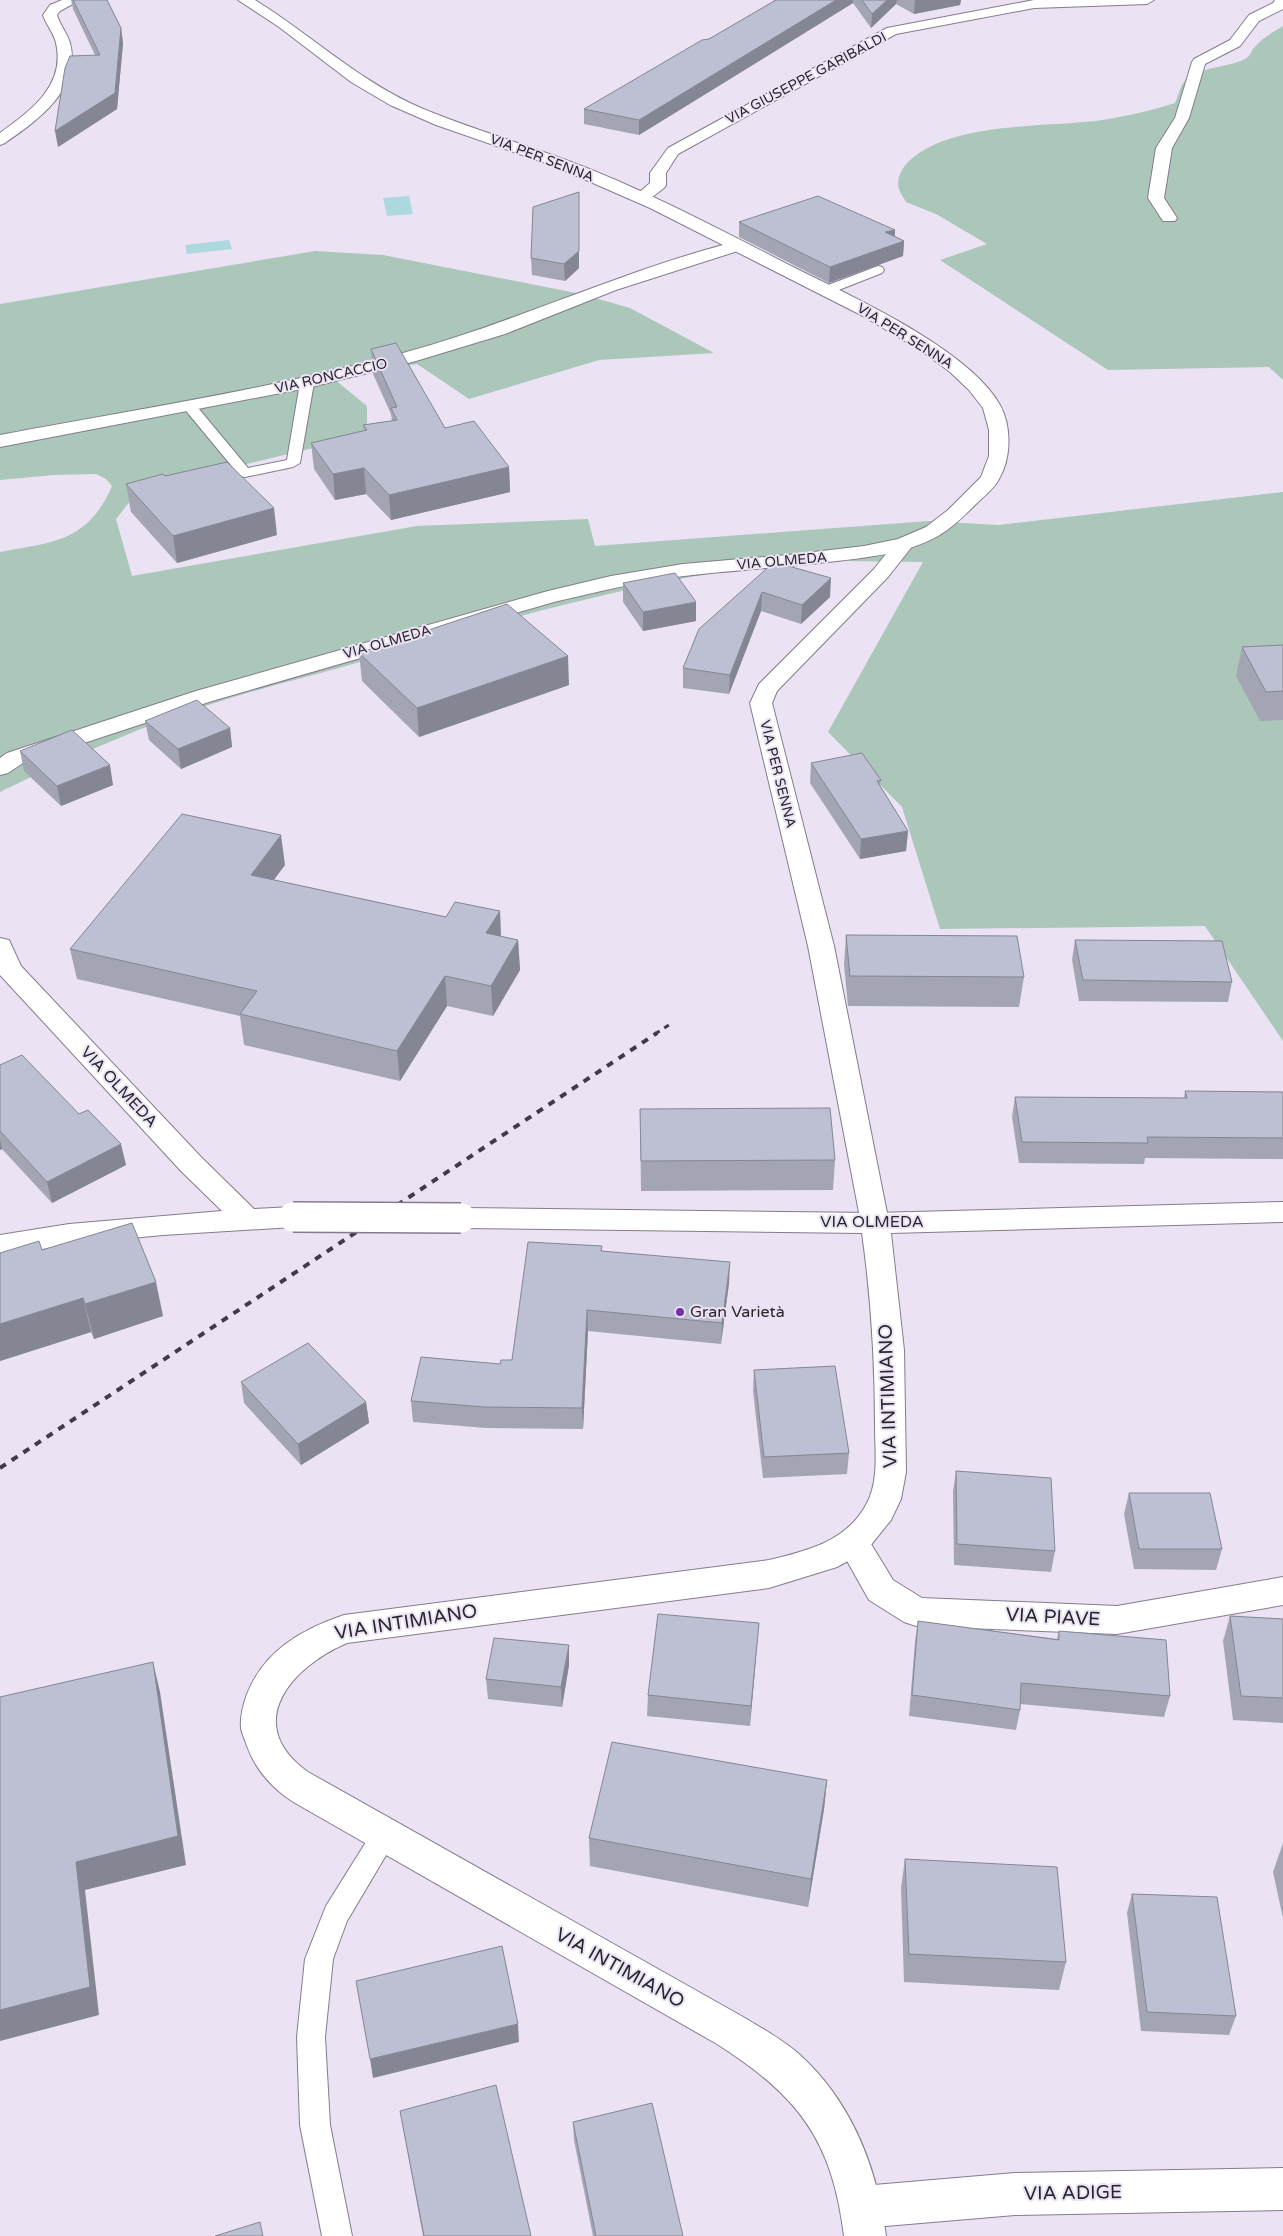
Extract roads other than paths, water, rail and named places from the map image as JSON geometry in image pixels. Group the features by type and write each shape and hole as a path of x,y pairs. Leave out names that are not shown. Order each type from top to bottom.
{"street":[{"path":"0,140 29,119 46,103 60,84 65,68 63,43 50,15 55,8 72,0"},
{"name":"VIA PER SENNA","path":"245,0 286,24 338,67 394,102 426,116 582,171 641,198 869,312 929,348 956,368 975,386 992,407 998,430 999,456 990,479 948,520 933,531 904,544 881,573 767,689 761,703 821,946 875,1223"},
{"path":"1034,5 1055,0"},
{"path":"1034,5 1147,0"},
{"path":"1170,218 1156,198 1164,148 1182,118 1198,62 1235,42 1254,18 1278,6 1282,0"},
{"name":"VIA GIUSEPPE GARIBALDI","path":"641,198 658,185 658,173 673,151 892,31 1034,5"},
{"name":"VIA RONCACCIO","path":"0,441 307,383 410,357 499,330 610,286 738,246"},
{"name":"VIA OLMEDA","path":"0,768 15,758 204,696 548,597 611,582 683,570 838,556 904,544"},
{"name":"VIA OLMEDA","path":"0,946 9,969 191,1164 248,1220"},
{"name":"VIA OLMEDA","path":"0,1246 69,1234 163,1225 293,1217 875,1223 1283,1212"},
{"name":"VIA INTIMIANO","path":"864,2221 855,2175 843,2147 812,2096 784,2068 732,2031 308,1792 285,1776 268,1753 258,1724 260,1704 266,1688 284,1663 304,1647 323,1636 344,1629 769,1574 800,1567 853,1543 873,1520 885,1499 891,1470 891,1389 881,1256 875,1223"},
{"name":"VIA PIAVE","path":"853,1543 881,1590 916,1612 1117,1620 1283,1591"},
{"name":"VIA ADIGE","path":"864,2221 1015,2194 1283,2189"}],"lane":[{"path":"827,290 878,270"},
{"path":"189,406 245,473 293,464 307,383"},
{"path":"337,2236 315,2125 311,2038 319,1959 336,1915 385,1835"}],"railway":[{"path":"655,1034 672,1023"},
{"path":"0,1468 657,1033"}],"place":[{"name":"Gran Varietà","path":"680,1312"}]}
